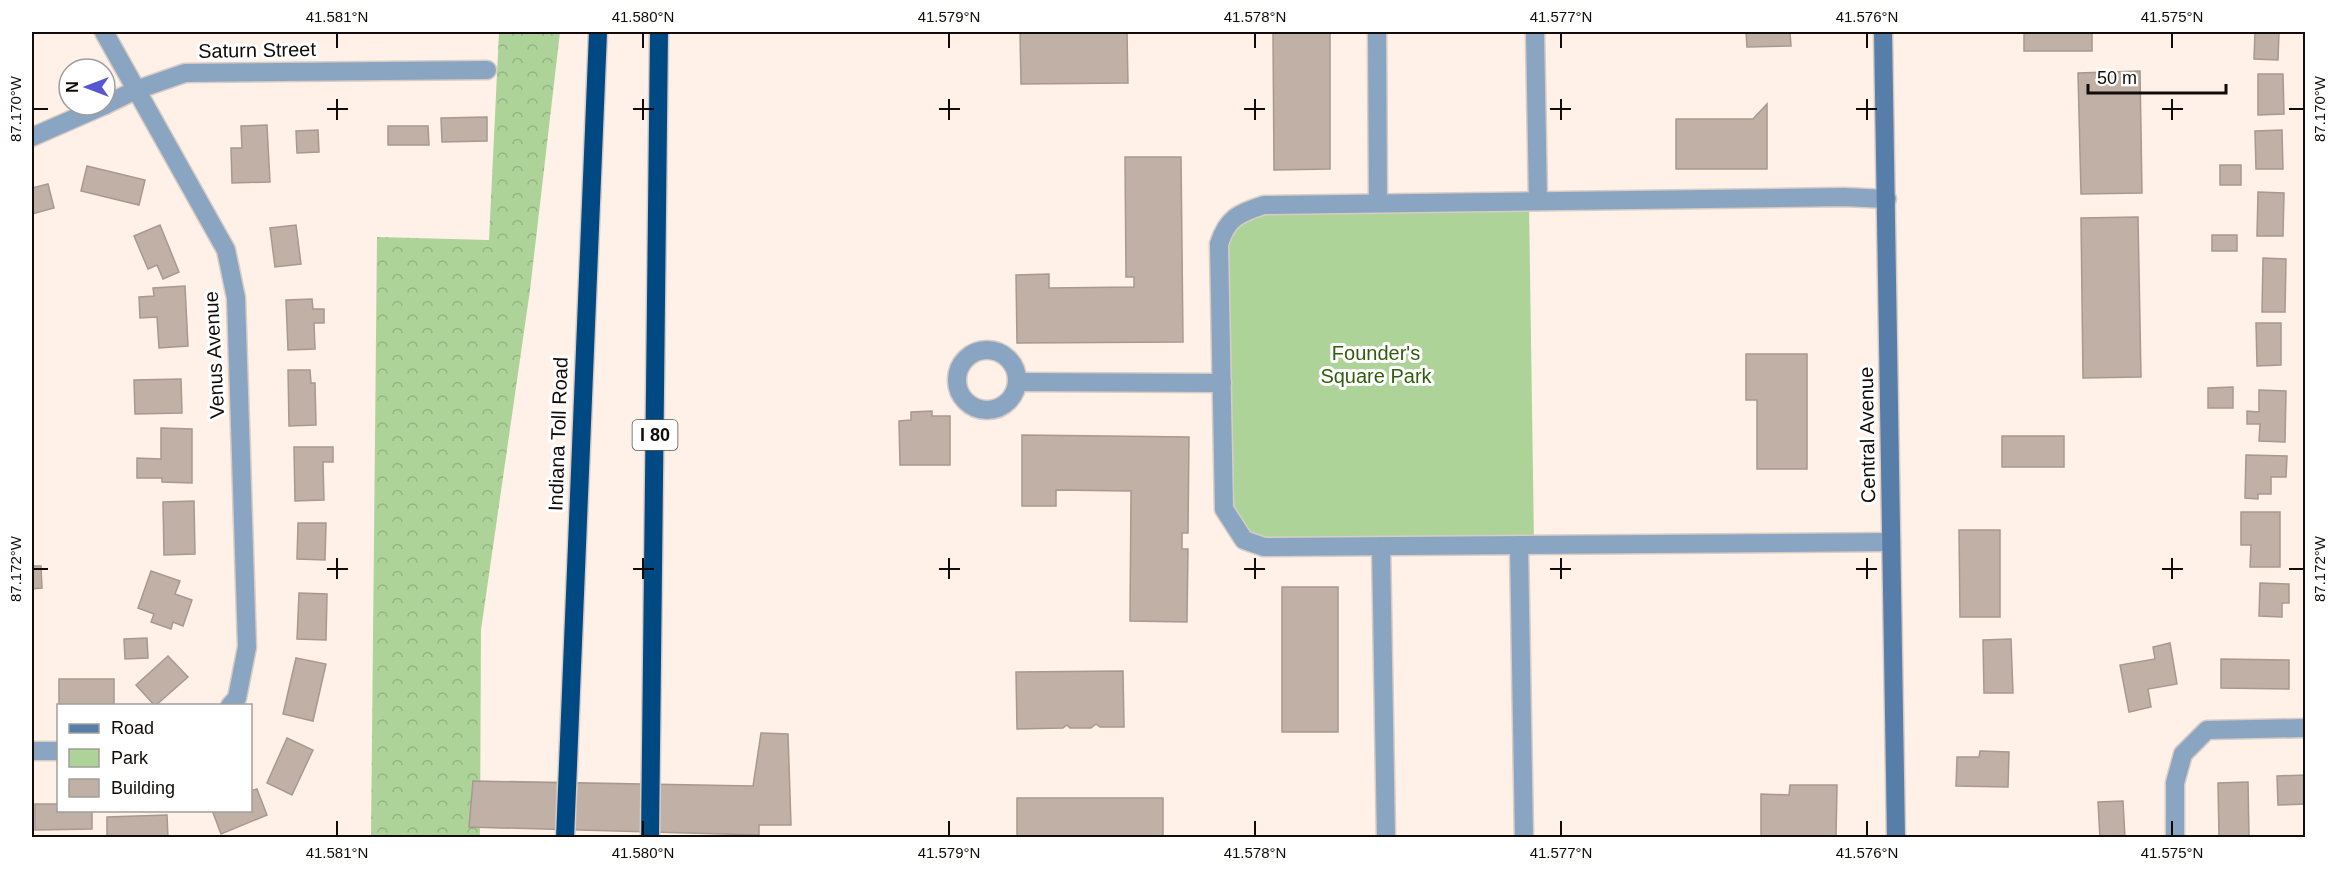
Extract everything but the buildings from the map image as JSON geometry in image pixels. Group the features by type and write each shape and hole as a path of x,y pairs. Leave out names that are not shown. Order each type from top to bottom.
{"highway":[{"name":"Indiana Toll Road","path":"565,837 598,32"},
{"name":"I 80","path":"650,837 659,32"}],"main road":[{"name":"Central Avenue","path":"1884,32 1896,837"}],"street":[{"name":"Venus Avenue","path":"104,32 226,250 236,298 247,647 237,699 231,704"},
{"path":"1377,32 1378,203"},
{"path":"1535,32 1538,201"},
{"name":"Saturn Street","path":"117,99 185,73 487,70"},
{"name":"Saturn Street","path":"32,136 77,117"},
{"path":"1887,199 1844,197 1264,205 1239,213 1224,229 1219,244 1224,509 1244,540 1264,547 1891,542"},
{"path":"1017,382 1222,383"},
{"path":"1519,545 1524,837"},
{"path":"1381,546 1386,837"},
{"path":"2175,837 2175,783 2183,754 2207,730 2306,728"},
{"path":"32,751 57,752"}],"green space":[{"path":"499,32 560,32 530,290 481,630 480,837 371,838 377,237 489,240"},
{"name":"Founder's Square Park","path":"1529,201 1534,545 1264,547 1232,523 1224,229 1239,213"}]}
